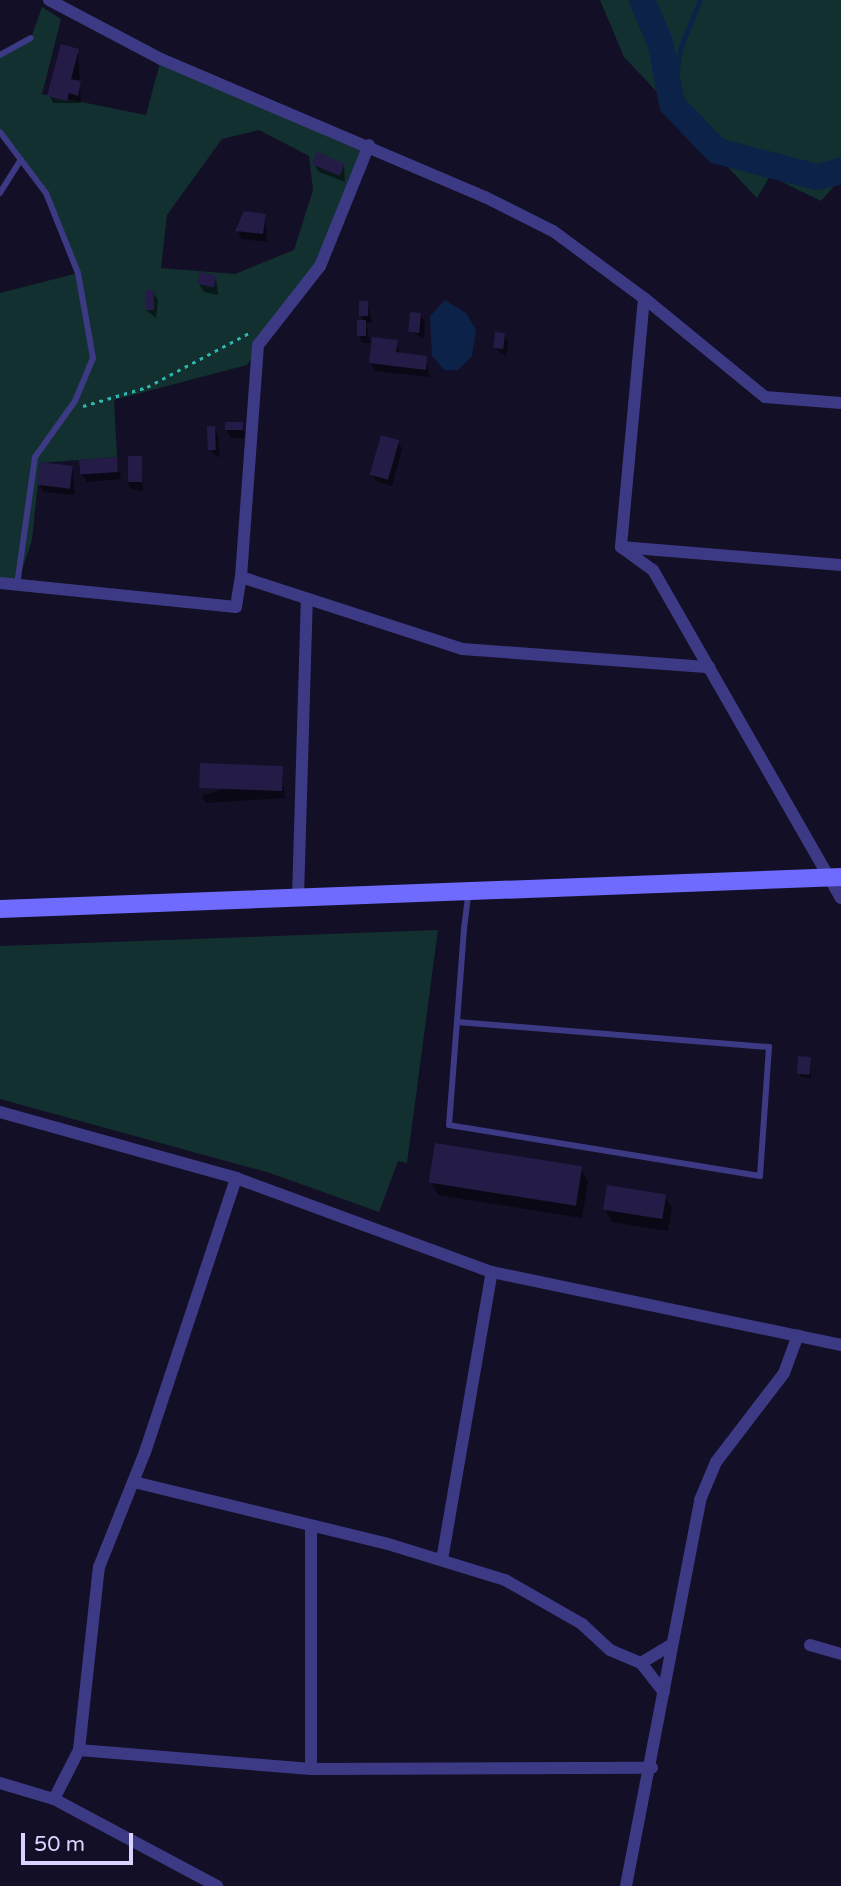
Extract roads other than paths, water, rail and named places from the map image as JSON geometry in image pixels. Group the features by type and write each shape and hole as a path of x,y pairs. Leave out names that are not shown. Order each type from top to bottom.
{"street":[{"path":"49,0 161,60 369,145 554,232 644,298 765,397 841,403"},
{"path":"0,583 236,607 241,577 258,345 270,324 320,266 369,145"},
{"path":"621,547 644,298"},
{"path":"621,547 841,565"},
{"path":"621,547 653,570 832,877 841,898"},
{"path":"241,577 307,601 462,649 709,667"},
{"path":"298,897 307,601"},
{"path":"0,909 832,877"},
{"path":"0,1112 236,1178 492,1272 841,1345"},
{"path":"54,1799 79,1750 99,1567 134,1482 236,1178"},
{"path":"442,1560 492,1272"},
{"path":"626,1886 652,1768 671,1644 700,1500 716,1462 783,1373 798,1335"},
{"path":"134,1482 310,1529 442,1560 528,1590 582,1623 610,1650 641,1663 663,1692"},
{"path":"310,1529 310,1769"},
{"path":"641,1663 671,1644"},
{"path":"810,1645 841,1654"},
{"path":"79,1750 310,1769 652,1768"},
{"path":"0,1783 54,1799 217,1886"}],"lane":[{"path":"0,55 31,38"},
{"path":"0,132 46,193 90,317 93,358 75,401 35,457 17,584"},
{"path":"0,193 21,160"},
{"path":"457,1022 769,1047 760,1177 449,1125 457,1022 468,891"}],"water":[{"path":"445,300 466,313 476,330 472,356 458,370 444,370 432,356 430,316"}],"waterway":[{"path":"642,0 660,42 672,104 717,151 817,177 841,171"},
{"path":"672,104 680,49 700,0"}]}
